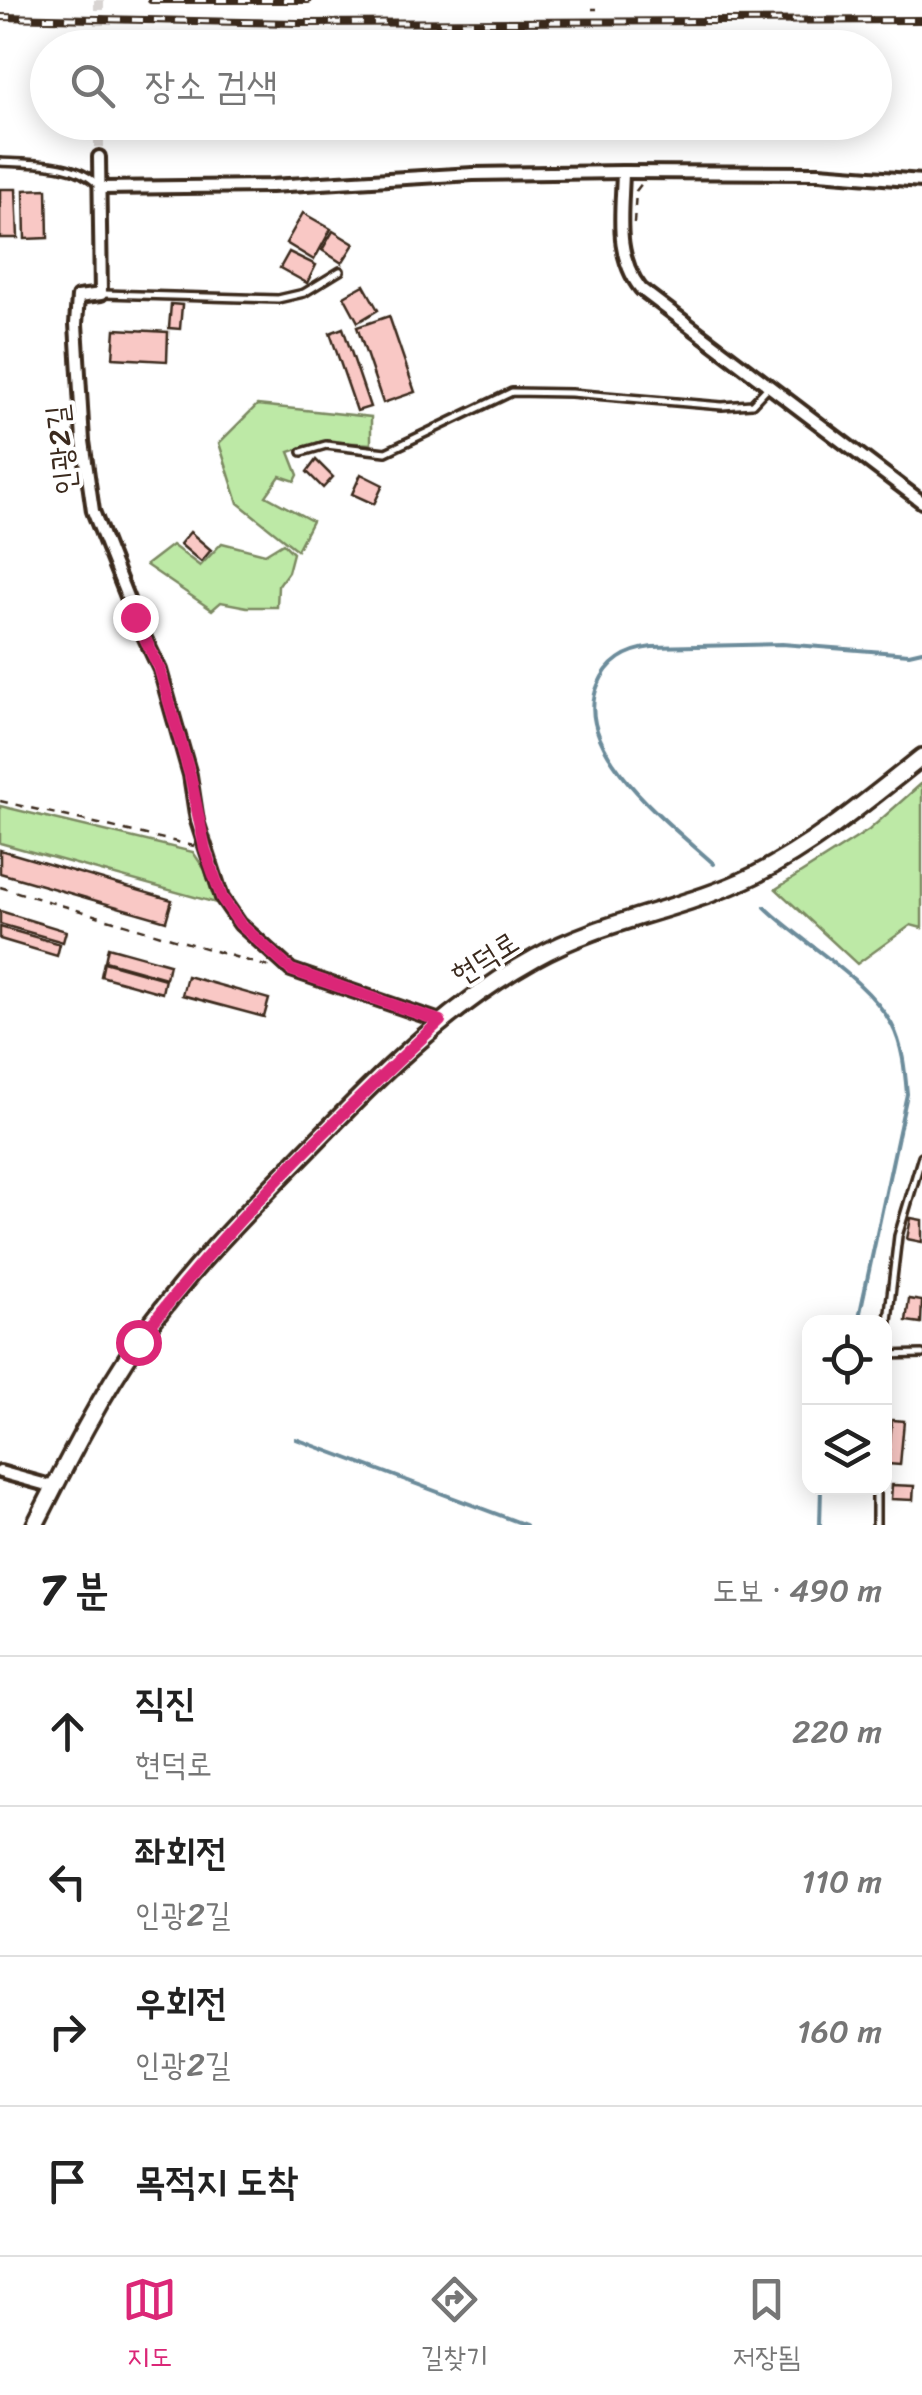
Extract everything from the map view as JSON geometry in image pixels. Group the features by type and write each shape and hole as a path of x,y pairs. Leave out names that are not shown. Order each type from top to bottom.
{"main road":[{"name":"현덕로","path":"35,1525 100,1402 181,1285 256,1202 440,1021 489,984 540,956 596,930 754,875 827,832 922,758"}],"street":[{"path":"100,157 101,294"},
{"path":"101,188 270,186 473,174 623,172 819,174 922,181"},
{"path":"623,172 623,257 629,274 656,301 922,502"},
{"name":"인광2길","path":"101,294 78,297 76,324 87,482 93,510 160,670 190,775 205,849 222,898 240,924 291,970 440,1021"},
{"path":"0,1472 54,1487"}],"lane":[{"path":"0,162 58,166 83,174 101,188"},
{"path":"101,294 278,299 304,294 340,271"},
{"path":"302,452 326,445 386,452 512,392 722,406 752,404 768,387"},
{"path":"889,1315 898,1236 922,1156"},
{"path":"892,1355 922,1354"},
{"path":"876,1495 876,1525"}],"path":[{"path":"634,225 636,191"},
{"path":"0,800 205,849"},
{"path":"0,886 248,962 291,970"}],"green space":[{"path":"257,405 371,417 371,444 322,441 289,452 298,475 295,481 280,476 266,496 312,521 297,550 238,503 219,443"},
{"path":"222,543 265,554 283,543 293,553 288,572 278,586 277,607 221,602 212,610 146,565 172,545 200,566"},
{"path":"922,783 922,928 911,925 857,964 776,889 869,830"},
{"path":"0,806 193,852 205,870 216,903 0,843"}],"building":[{"path":"0,189 16,189 18,238 0,238"},
{"path":"47,189 48,238 25,239 24,190"},
{"path":"303,213 331,229 314,260 286,243"},
{"path":"333,231 354,244 342,263 322,250"},
{"path":"289,252 316,265 307,283 280,268"},
{"path":"364,285 378,310 358,322 344,296"},
{"path":"171,304 182,305 180,329 169,328"},
{"path":"389,316 415,392 383,403 357,327"},
{"path":"343,328 370,407 357,411 330,333"},
{"path":"115,329 168,332 167,361 113,358"},
{"path":"316,460 333,477 323,488 307,472"},
{"path":"361,474 383,485 374,504 352,494"},
{"path":"190,532 211,550 201,562 180,544"},
{"path":"0,850 172,900 166,921 0,873"},
{"path":"0,911 66,931 63,942 0,924"},
{"path":"0,927 60,944 57,956 0,939"},
{"path":"108,947 169,964 166,978 105,961"},
{"path":"104,962 165,979 162,993 101,976"},
{"path":"187,976 269,999 264,1017 182,995"},
{"path":"911,1218 922,1220 922,1242 907,1239"},
{"path":"909,1299 922,1301 921,1323 906,1321"},
{"path":"892,1420 904,1421 900,1465 892,1464"},
{"path":"892,1485 914,1486 913,1500 891,1499"}],"waterway":[{"path":"714,864 651,808 611,760 598,735 593,710 598,685 613,663 626,654 652,647 782,644 909,654 922,651"},
{"path":"765,907 867,992 892,1025 901,1050 907,1094 860,1315"},
{"path":"296,1439 526,1525"},
{"path":"820,1525 821,1495"}],"tunnel":[{"path":"99,0 99,30"},
{"path":"99,140 99,157"}],"railway":[{"path":"151,0 308,0"},
{"path":"0,17 297,23 922,20"}],"route":[{"path":"135,617 160,670 190,775 205,849 222,898 240,924 291,970 305,977 440,1021 256,1202 181,1285 138,1342"}]}
